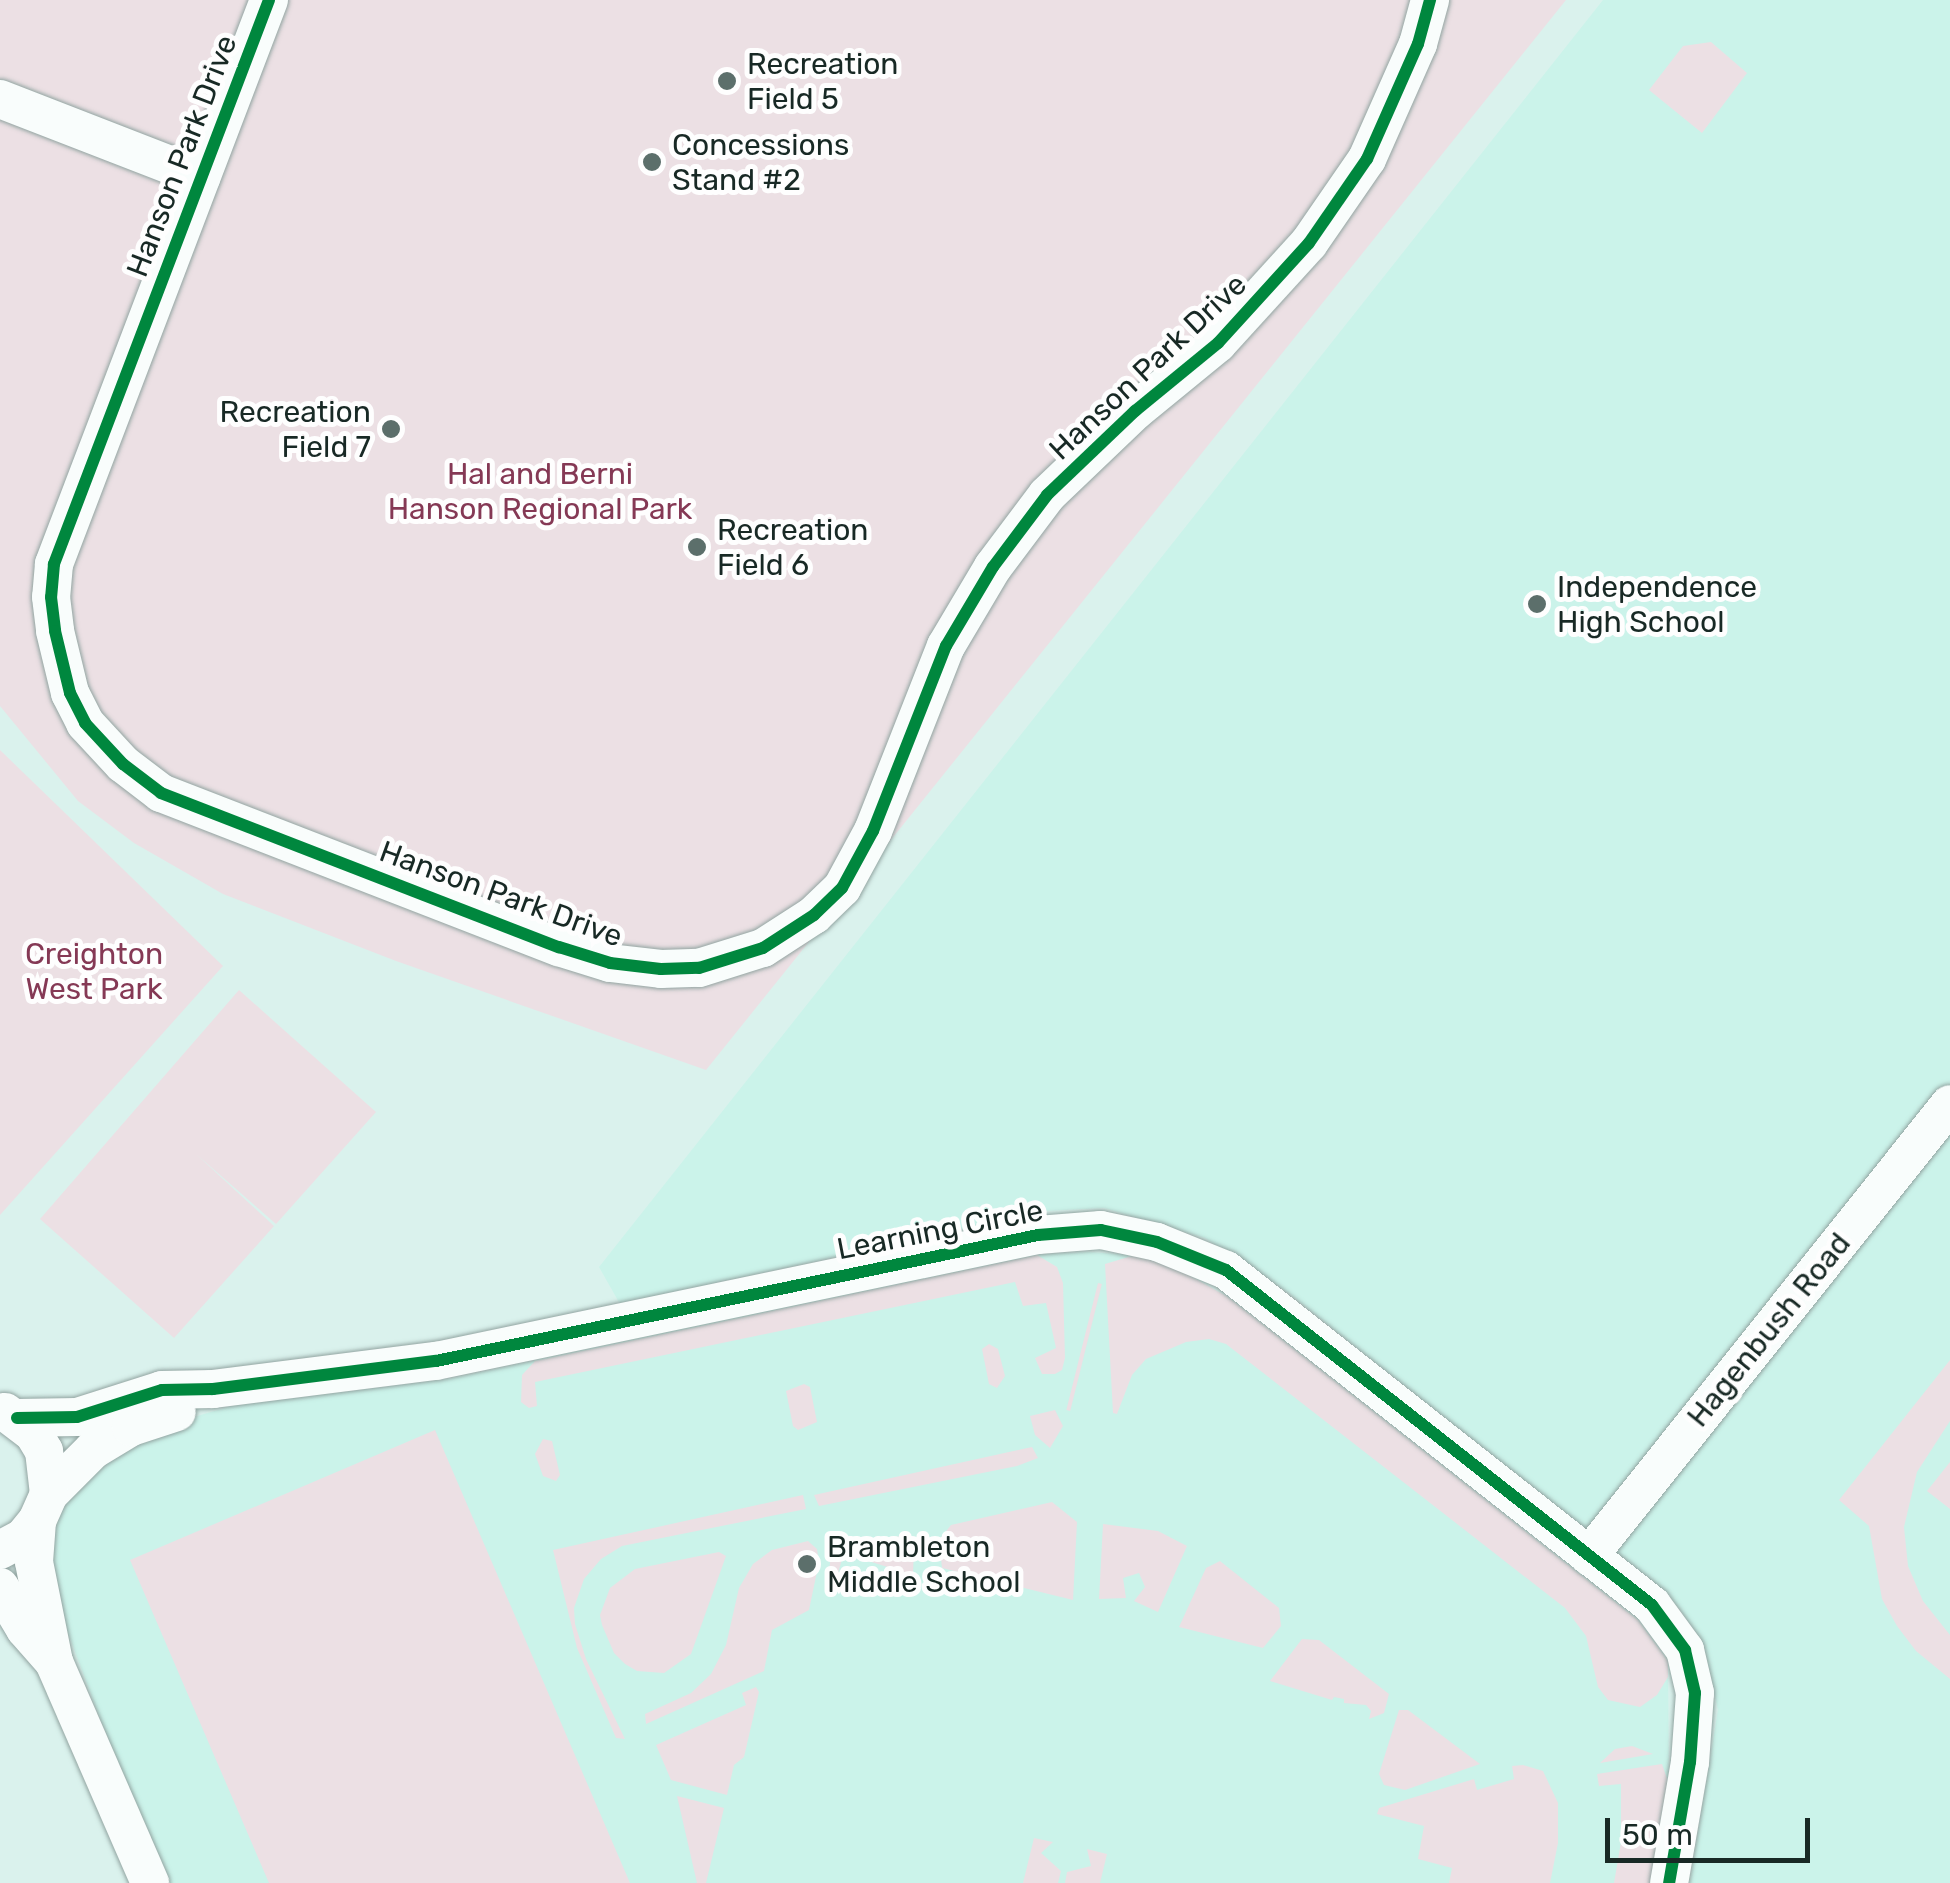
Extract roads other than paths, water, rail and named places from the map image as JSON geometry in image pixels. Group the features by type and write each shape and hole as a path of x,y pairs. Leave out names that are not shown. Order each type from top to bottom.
{"street":[{"name":"Hanson Park Drive","path":"269,0 54,564 51,597 62,671 85,723 122,764 161,793 581,955 632,967 699,968 726,962 787,936 842,888 873,832 946,646 993,567 1057,485 1134,411 1218,343 1309,243 1374,144 1418,44 1430,0"},
{"path":"0,98 201,177"},
{"name":"Hagenbush Road","path":"1588,1556 1950,1104"},
{"name":"Learning Circle","path":"8,1414 78,1418 162,1390 212,1390 436,1361 1002,1242 1101,1230 1157,1242 1226,1270 1652,1605 1685,1650 1695,1693 1694,1731 1668,1883"},
{"name":"Learning Circle","path":"0,1550 22,1538 92,1450 131,1428 177,1412 212,1390"},
{"path":"8,1414 44,1452 43,1508 34,1562 54,1662 150,1883"},
{"path":"0,1587 25,1629 54,1662"}],"place":[{"name":"Recreation Field 5","path":"727,81"},
{"name":"Concessions Stand #2","path":"652,162"},
{"name":"Recreation Field 7","path":"391,429"},
{"name":"Recreation Field 6","path":"697,547"},
{"name":"Independence High School","path":"1537,604"},
{"name":"Brambleton Middle School","path":"807,1564"}],"park label":[{"name":"Hal and Berni Hanson Regional Park","path":"540,491"},
{"name":"Creighton West Park","path":"94,971"}]}
